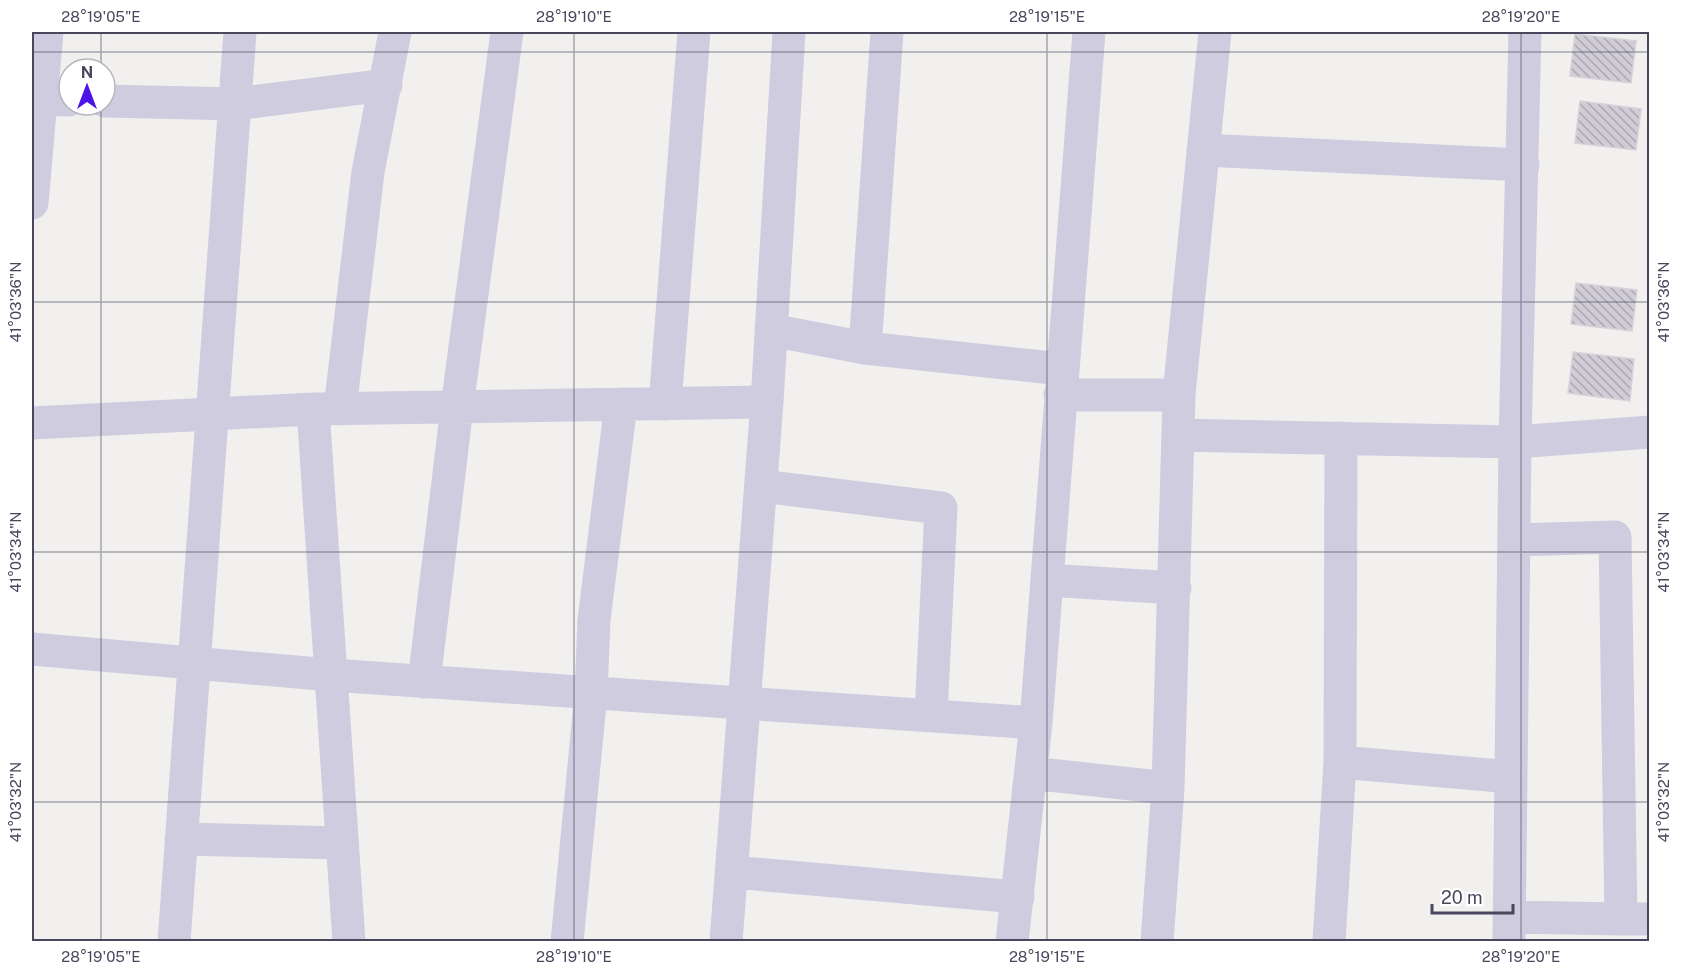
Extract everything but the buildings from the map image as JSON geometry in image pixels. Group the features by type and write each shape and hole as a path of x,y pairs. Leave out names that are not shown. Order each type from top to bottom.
{"street":[{"path":"32,203 54,99 47,32"},
{"path":"174,942 240,32"},
{"path":"349,942 331,675 326,409 394,32"},
{"path":"424,682 457,407 507,32"},
{"path":"665,404 694,32"},
{"path":"726,942 767,402 789,32"},
{"path":"865,348 887,32"},
{"path":"1012,942 1036,723 1089,32"},
{"path":"1157,942 1168,788 1179,395 1215,32"},
{"path":"1514,540 1615,537 1636,919 1509,929 1515,442 1525,32"},
{"path":"117,101 236,104 386,85"},
{"path":"1203,150 1523,165"},
{"path":"771,330 1061,382 1179,395"},
{"path":"32,423 213,412 767,402"},
{"path":"567,942 591,693 594,620 621,404"},
{"path":"1178,435 1515,442 1650,432"},
{"path":"1329,942 1340,762 1341,438"},
{"path":"761,486 941,508 931,715"},
{"path":"1047,580 1175,588"},
{"path":"32,649 424,682 1036,723"},
{"path":"1340,762 1511,777"},
{"path":"1031,773 1168,788"},
{"path":"181,839 342,843"},
{"path":"732,872 1018,897"}]}
